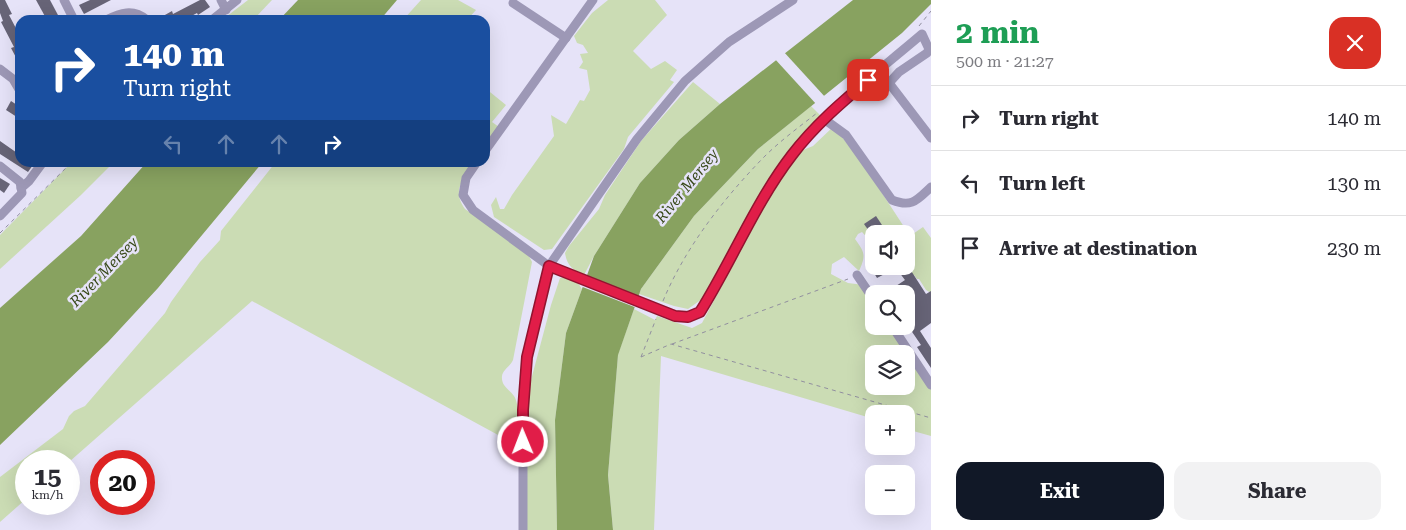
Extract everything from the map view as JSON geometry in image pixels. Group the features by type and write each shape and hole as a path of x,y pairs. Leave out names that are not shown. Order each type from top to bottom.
{"street":[{"path":"64,0 72,15"},
{"path":"221,0 226,10"},
{"path":"219,15 238,0"},
{"path":"490,145 593,0"},
{"path":"524,530 523,410 527,357 549,266 637,139 685,81 729,42 793,0"},
{"path":"513,3 566,38"},
{"path":"115,15 121,12 139,15"},
{"path":"474,167 466,178 463,195 472,210 549,266 675,316 688,317 700,312 764,197 792,154 824,119 922,34 928,45 927,53 899,72 889,83 931,138"},
{"path":"0,69 15,82"},
{"path":"824,119 846,135 892,200 901,204 910,204 931,187"},
{"path":"0,166 20,182 22,193 0,216"},
{"path":"21,188 40,167"},
{"path":"858,275 865,286"},
{"path":"898,335 931,385"}],"path":[{"path":"0,233 67,167"},
{"path":"640,357 858,275"},
{"path":"671,344 931,418"}],"shaded area":[{"path":"248,0 272,0 258,15 228,15"},
{"path":"421,0 458,0 476,10 472,15 408,15"},
{"path":"608,0 655,0 667,15 633,51 651,69 665,61 677,70 670,80 674,82 628,137 624,149 552,249 544,250 494,217 491,205 496,197 500,209 504,209 554,136 551,115 566,124 580,100 584,101 590,90 587,70 579,68 583,62 580,54 588,53 583,45 577,43 574,36 592,13"},
{"path":"693,82 720,104 679,140 640,183 584,275 577,271 571,267 566,257 565,253 569,246 599,209 605,195 641,141"},
{"path":"490,92 506,105 492,122 499,127 490,140"},
{"path":"811,106 824,119 793,154 813,146 834,126 867,170 903,225 865,224 865,235 862,232 855,239 863,254 863,261 859,271 844,257 832,264 831,274 848,283 865,286 865,335 898,335 905,345 865,345 865,395 915,395 915,361 931,385 931,436 915,432 915,405 865,405 865,416 661,356 654,530 613,530 608,475 618,354 634,309 655,320 657,316 692,328 702,323 790,157 766,187 751,210 702,299 688,309 639,294 694,216 758,149"},
{"path":"67,167 109,167 0,269 0,235"},
{"path":"272,167 471,167 460,184 459,190 459,196 465,209 527,252 532,262 513,360 502,376 504,385 516,400 522,443 511,442 252,301 80,452 80,450 35,450 63,429 69,416 74,411 85,406 165,313 200,262 220,240 221,231"},
{"path":"923,227 931,238 931,293 914,275 915,233"},
{"path":"902,275 914,275 905,280"},
{"path":"574,277 582,289 566,333 555,420 557,530 523,530 523,410 560,278"},
{"path":"15,466 15,509 0,522 0,477"}],"water":[{"path":"298,0 397,0 384,15 284,15"},
{"name":"River Mersey","path":"853,0 931,0 931,4 902,33 758,149 694,216 641,289 618,355 608,475 613,530 557,530 555,420 566,333 594,256 640,183 679,140 720,104"},
{"name":"River Mersey","path":"143,167 259,167 158,288 108,342 0,445 0,308 81,236"}],"pier":[{"path":"783,51 826,98 817,105 774,58"},
{"path":"584,275 641,297 637,308 580,286"}],"building":[{"path":"0,0 5,0 12,14 9,15 15,26 15,56 11,48 14,47 1,22 3,21 0,13"},
{"path":"36,0 50,0 58,15 44,15"},
{"path":"90,0 111,0 84,14 79,5"},
{"path":"200,0 205,0 210,7 198,15 197,13 193,15 165,15 172,11 173,14"},
{"path":"11,101 15,104 15,116 6,110"},
{"path":"0,141 15,152 15,164 0,154"},
{"path":"20,167 32,167 28,172"},
{"path":"0,178 10,184 4,193 0,190"},
{"path":"876,216 882,225 865,225 864,224"},
{"path":"901,275 914,275 926,294 931,291 931,323 920,331 931,348 931,368 917,347 921,345 914,335 915,285 898,285 905,280"}],"route":[{"path":"523,442 523,410 527,357 549,266 675,316 688,317 700,312 764,197 792,154 828,115 868,80"}]}
